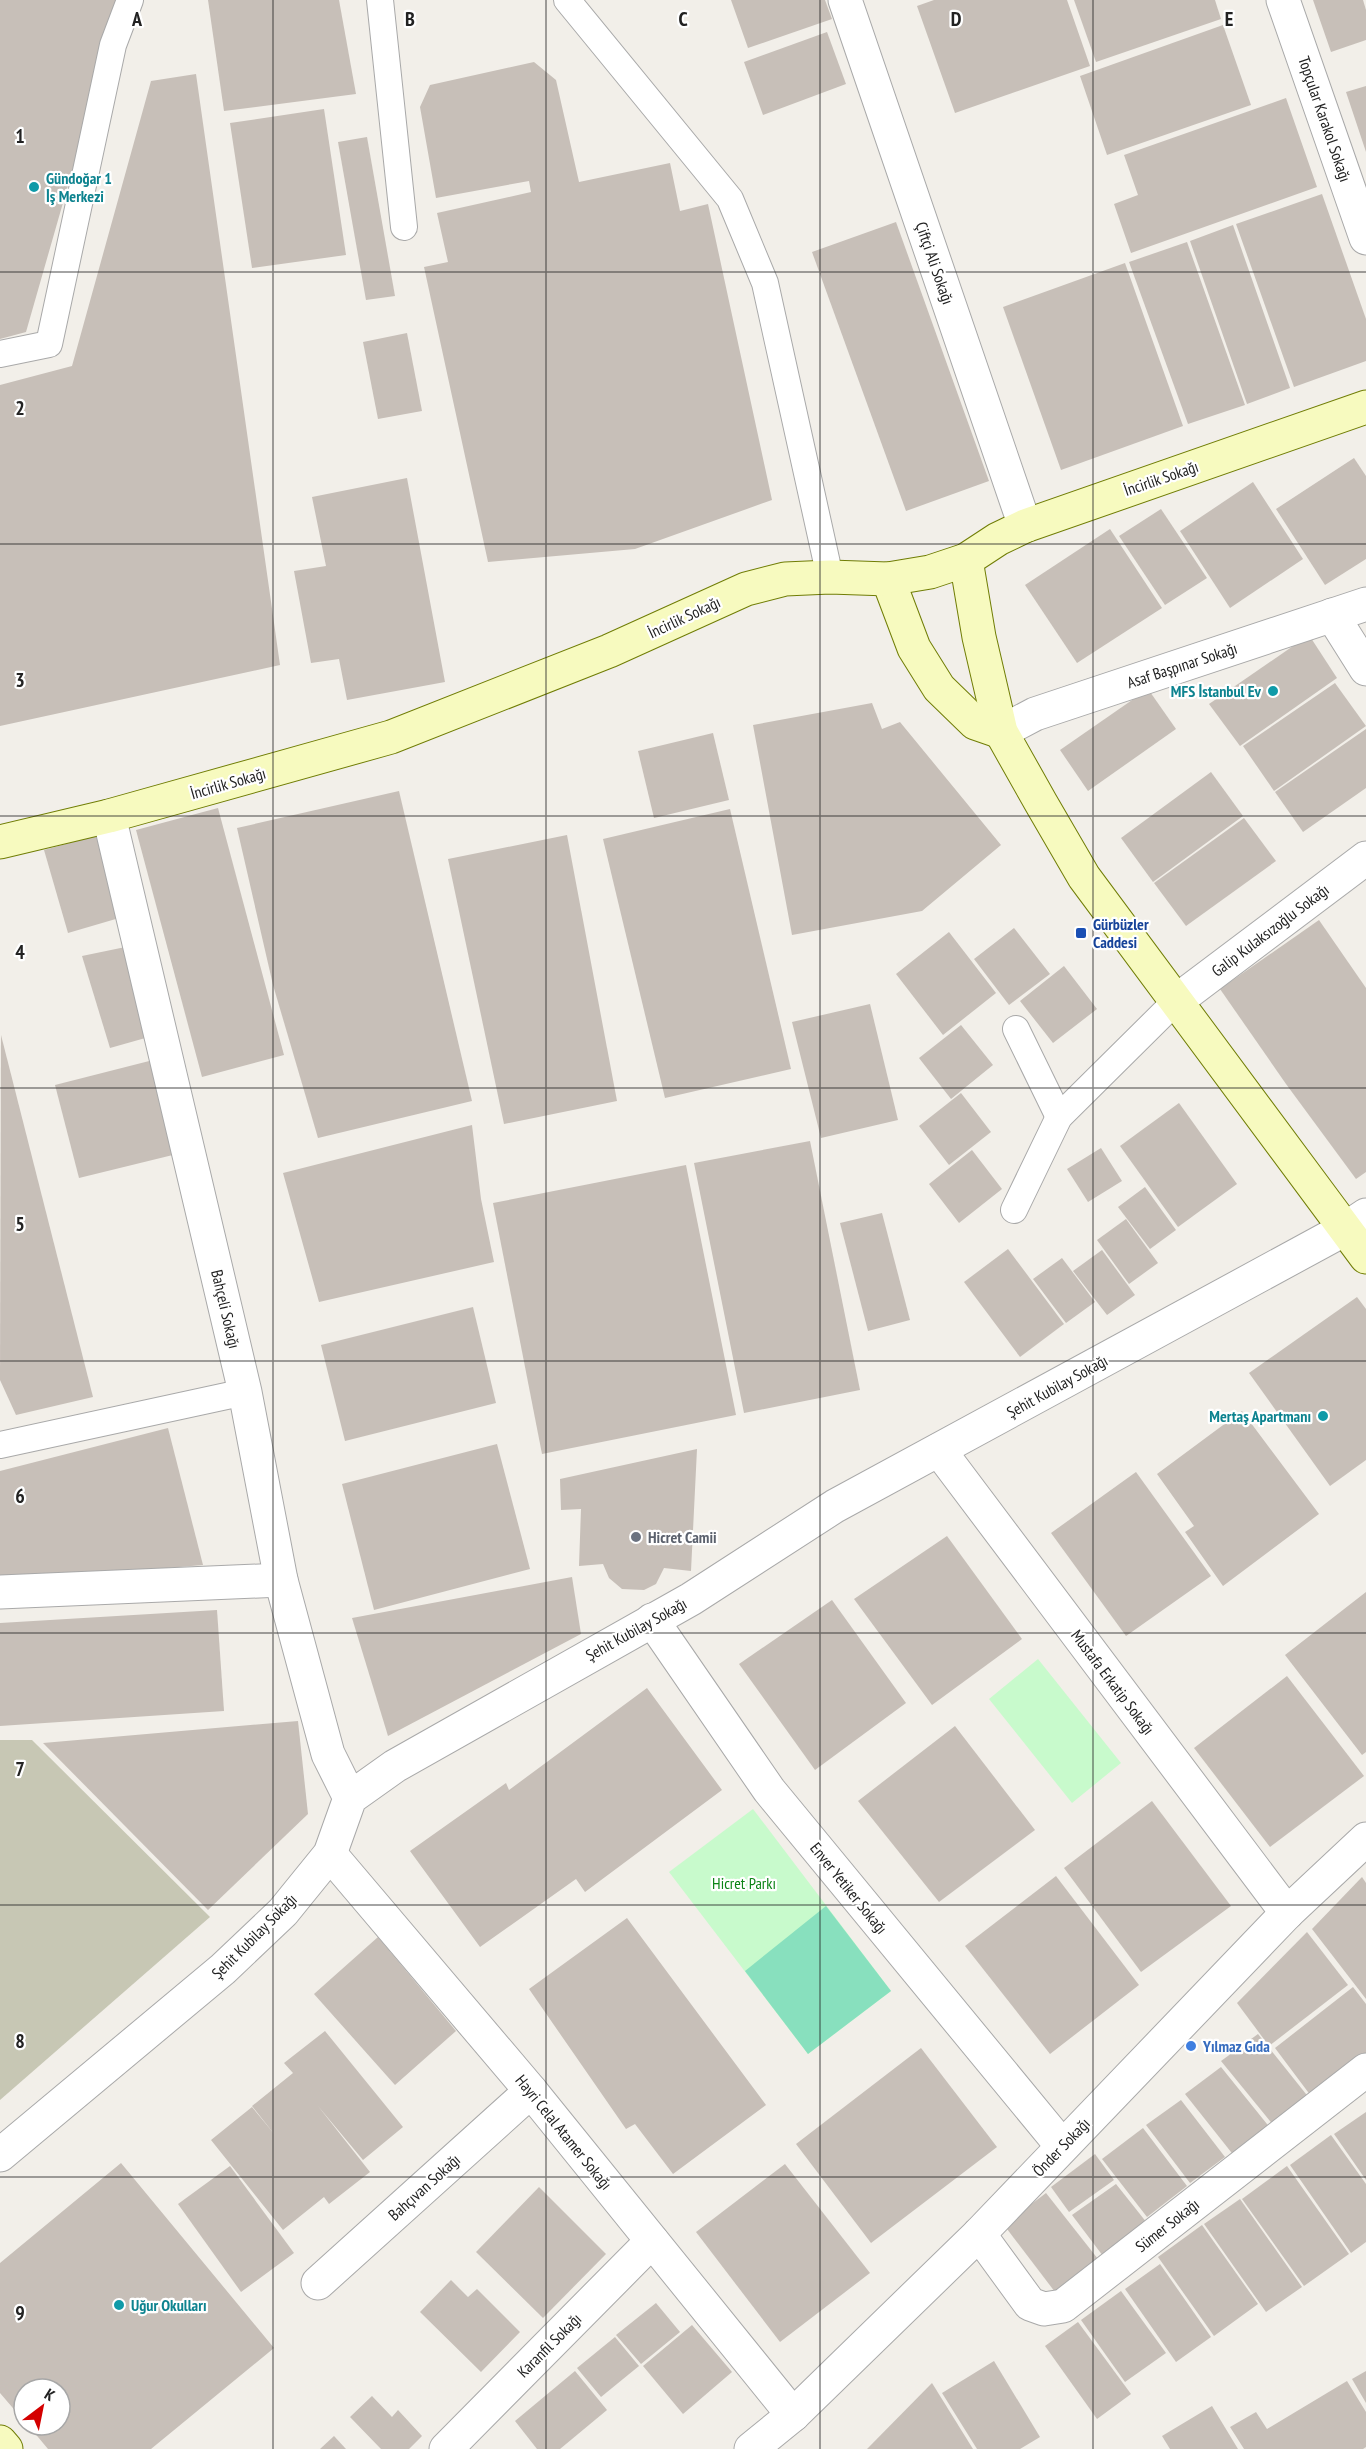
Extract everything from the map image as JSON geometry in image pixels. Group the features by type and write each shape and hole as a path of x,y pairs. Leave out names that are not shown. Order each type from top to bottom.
{"street":[{"name":"Çiftçi Ali Sokağı","path":"845,0 1025,526"},
{"name":"Topçular Karakol Sokağı","path":"1284,0 1366,238"},
{"name":"İncirlik Sokağı","path":"0,842 109,816 391,737 609,651 746,589 785,579 830,577 888,579 930,572 966,560 998,539 1025,526 1366,407"},
{"path":"966,560 979,637 1001,732 1084,877 1175,1002 1356,1222 1366,1257"},
{"path":"888,579 914,648 939,688 975,723 1001,732"},
{"name":"Asaf Başpınar Sokağı","path":"1001,732 1035,714 1366,604"},
{"path":"1332,615 1366,669"},
{"name":"Bahçeli Sokağı","path":"109,816 245,1392 281,1580 328,1754 350,1798"},
{"name":"Galip Kulaksızoğlu Sokağı","path":"1175,1002 1366,858"},
{"name":"Şehit Kubilay Sokağı","path":"0,2155 223,1970 283,1912 330,1854 350,1798 395,1766 691,1599 835,1506 1356,1222"},
{"name":"Mustafa Erkatip Sokağı","path":"939,1450 1287,1913"},
{"path":"0,1592 281,1580"},
{"name":"Enver Yetiker Sokağı","path":"652,1620 769,1790 1062,2146"},
{"name":"Önder Sokağı","path":"751,2449 793,2415 979,2234 1287,1913 1363,1848"},
{"name":"Hayri Celal Atamer Sokağı","path":"330,1854 531,2091 793,2415"},
{"name":"Sümer Sokağı","path":"979,2234 1030,2304 1044,2309 1063,2306 1366,2070"},
{"name":"Bahçıvan Sokağı","path":"318,2283 531,2091"},
{"name":"Karanfil Sokağı","path":"446,2449 652,2241"},
{"path":"0,2442 6,2449"}],"lane":[{"path":"0,354 49,344 113,45 130,0"},
{"path":"380,0 404,227"},
{"path":"567,0 730,199 765,283 830,577"},
{"path":"1014,1209 1059,1117 1175,1002"},
{"path":"1016,1029 1059,1117"},
{"path":"0,1446 245,1392"}],"shaded area":[{"path":"0,1740 32,1740 210,1917 0,2100"}],"green space":[{"path":"1038,1659 1121,1763 1072,1803 989,1699"},
{"name":"Hicret Parkı","path":"753,1809 891,1991 808,2054 669,1872"},
{"path":"826,1906 891,1991 808,2054 745,1971"}],"building":[{"name":"Gündoğar 1 İş Merkezi","path":"0,0 125,0 109,42 26,332 0,339"},
{"path":"208,0 339,0 356,94 224,111"},
{"path":"731,0 825,0 832,19 748,48"},
{"path":"934,0 1067,0 1090,66 955,113 917,6"},
{"path":"1074,0 1215,0 1221,19 1096,62"},
{"path":"1313,0 1363,0 1366,10 1366,40 1331,52"},
{"path":"1223,25 1251,105 1107,155 1080,76"},
{"path":"827,32 846,84 763,115 744,62"},
{"path":"534,62 556,80 579,182 670,163 680,211 708,204 772,500 635,549 488,562 424,267 448,262 437,213 531,192 529,181 436,198 420,107 430,85"},
{"path":"196,74 280,665 0,726 0,385 72,366 151,81"},
{"path":"1366,86 1366,152 1346,92"},
{"path":"1286,98 1317,187 1131,253 1114,204 1138,195 1124,155"},
{"path":"324,109 346,255 252,268 230,123"},
{"path":"367,137 395,296 366,300 338,142"},
{"path":"1322,194 1366,319 1366,361 1294,387 1236,224"},
{"path":"896,222 989,481 906,511 812,252"},
{"path":"1233,225 1290,388 1247,404 1190,241"},
{"path":"1187,242 1245,405 1188,424 1129,262"},
{"path":"1125,263 1183,426 1061,470 1003,307"},
{"path":"407,333 422,411 378,419 363,342"},
{"path":"1354,458 1366,476 1366,559 1325,585 1276,509"},
{"path":"407,478 445,682 347,700 339,659 311,663 294,571 326,566 312,497"},
{"path":"1253,482 1303,559 1230,608 1180,531"},
{"path":"1161,509 1207,578 1165,605 1119,536"},
{"path":"1110,529 1162,608 1077,663 1025,585"},
{"name":"MFS İstanbul Ev","path":"1309,635 1337,678 1240,746 1209,704"},
{"path":"1335,683 1366,726 1274,791 1243,746"},
{"path":"1148,689 1176,729 1088,791 1060,750"},
{"path":"872,703 882,729 900,722 1001,845 922,911 792,935 753,725"},
{"path":"1366,729 1366,788 1303,832 1275,792"},
{"path":"713,733 729,800 654,818 638,751"},
{"path":"1211,772 1243,816 1153,882 1121,838"},
{"path":"399,791 472,1101 318,1138 273,985 237,828"},
{"path":"218,808 284,1055 202,1077 136,830"},
{"path":"730,809 791,1069 665,1098 603,839"},
{"path":"1244,818 1276,861 1186,926 1154,883"},
{"path":"102,834 126,916 68,933 44,850"},
{"path":"567,835 617,1101 504,1124 448,859"},
{"path":"1319,920 1366,988 1366,1172 1356,1179 1220,989"},
{"path":"1014,928 1050,974 1009,1005 974,959"},
{"path":"949,932 996,993 943,1035 896,974"},
{"path":"135,945 156,1035 110,1048 82,956"},
{"path":"1064,966 1097,1009 1053,1043 1020,1001"},
{"path":"870,1004 898,1120 821,1138 792,1022"},
{"path":"961,1025 993,1065 951,1099 919,1058"},
{"path":"1,1035 93,1397 16,1415 0,1380"},
{"path":"161,1058 185,1152 79,1178 55,1085"},
{"path":"961,1093 991,1132 949,1165 919,1126"},
{"path":"1179,1103 1237,1184 1178,1227 1120,1146"},
{"path":"472,1125 481,1199 494,1262 319,1302 283,1173"},
{"path":"810,1141 860,1390 744,1413 694,1163"},
{"path":"1101,1148 1122,1181 1088,1202 1067,1169"},
{"path":"972,1150 1002,1189 959,1223 929,1184"},
{"path":"686,1165 736,1415 542,1454 493,1203"},
{"path":"1145,1187 1176,1230 1150,1249 1118,1207"},
{"path":"882,1213 910,1320 868,1331 840,1223"},
{"path":"1126,1219 1158,1263 1129,1284 1097,1240"},
{"path":"1008,1249 1064,1324 1020,1357 964,1282"},
{"path":"1102,1250 1135,1295 1107,1315 1073,1271"},
{"path":"1062,1258 1095,1302 1066,1323 1033,1279"},
{"name":"Mertaş Apartmanı","path":"1357,1297 1366,1309 1366,1460 1330,1486 1249,1373"},
{"path":"473,1307 496,1403 345,1441 321,1345"},
{"path":"1242,1411 1319,1514 1223,1586 1185,1532 1194,1526 1157,1474"},
{"path":"168,1428 203,1565 0,1582 0,1471"},
{"path":"497,1444 530,1569 374,1610 342,1484"},
{"name":"Hicret Camii","path":"697,1449 691,1571 664,1568 656,1584 644,1590 622,1589 609,1578 603,1564 579,1566 581,1509 561,1510 560,1479"},
{"path":"1136,1472 1211,1576 1126,1636 1051,1533"},
{"path":"947,1536 1022,1639 932,1705 854,1599"},
{"path":"572,1577 581,1634 388,1736 352,1618"},
{"path":"1366,1592 1366,1752 1362,1755 1285,1655"},
{"path":"832,1600 906,1703 815,1770 739,1664"},
{"path":"217,1610 224,1711 0,1726 0,1623"},
{"path":"1287,1676 1364,1776 1270,1847 1194,1748"},
{"path":"647,1688 722,1790 585,1892 576,1879 480,1947 410,1851 506,1783 509,1790"},
{"path":"298,1721 308,1814 208,1910 43,1743"},
{"path":"955,1726 1035,1830 939,1902 858,1801"},
{"path":"1152,1801 1231,1906 1141,1972 1064,1868"},
{"path":"1056,1876 1139,1985 1050,2054 965,1946"},
{"path":"1362,1877 1366,1883 1366,1999 1312,1929"},
{"path":"627,1918 766,2105 673,2174 635,2124 626,2129 529,1989"},
{"path":"1307,1932 1348,1985 1269,2046 1237,2003"},
{"path":"378,1937 456,2031 395,2085 314,1994"},
{"path":"1353,1987 1366,2004 1366,2054 1311,2096 1275,2048"},
{"path":"325,2031 403,2127 363,2160 318,2106 370,2172 329,2204 324,2197 283,2230 211,2140 252,2107 275,2135 252,2106 293,2073 284,2063"},
{"path":"1258,2034 1310,2099 1274,2126 1221,2061"},
{"path":"921,2048 997,2147 871,2243 796,2144"},
{"path":"1221,2067 1271,2129 1235,2157 1185,2094"},
{"path":"1181,2100 1225,2157 1190,2183 1146,2125"},
{"path":"1366,2112 1366,2180 1334,2134"},
{"path":"1143,2128 1187,2186 1147,2217 1102,2159"},
{"path":"1331,2135 1366,2184 1366,2242 1351,2253 1290,2165"},
{"path":"1095,2154 1114,2180 1069,2212 1051,2187"},
{"name":"Uğur Okulları","path":"121,2163 274,2348 151,2449 48,2449 38,2437 72,2437 72,2377 12,2377 12,2407 0,2393 0,2263"},
{"path":"785,2164 870,2273 780,2342 696,2232"},
{"path":"230,2166 294,2253 241,2292 178,2204"},
{"path":"1287,2166 1349,2254 1304,2286 1242,2199"},
{"path":"1116,2184 1147,2223 1103,2256 1072,2215"},
{"path":"539,2187 606,2254 543,2318 476,2252"},
{"path":"1046,2193 1098,2259 1055,2292 1004,2225"},
{"path":"1240,2199 1302,2287 1266,2312 1204,2224"},
{"path":"1202,2225 1258,2304 1214,2336 1158,2257"},
{"path":"1160,2264 1211,2337 1176,2362 1125,2289"},
{"path":"451,2280 468,2297 477,2289 520,2332 481,2372 420,2312"},
{"path":"1121,2291 1166,2353 1125,2382 1081,2320"},
{"path":"656,2303 680,2332 641,2364 616,2335"},
{"path":"1078,2322 1131,2394 1097,2419 1045,2346"},
{"path":"692,2325 732,2372 683,2414 643,2366"},
{"path":"615,2337 639,2366 601,2397 577,2368"},
{"path":"994,2361 1040,2437 1020,2449 977,2449 942,2393"},
{"path":"575,2371 607,2410 560,2449 537,2449 515,2421"},
{"path":"1366,2371 1366,2403 1352,2379"},
{"path":"1347,2381 1366,2412 1366,2447 1363,2449 1244,2449 1230,2427 1256,2412 1267,2429"},
{"path":"932,2383 973,2449 867,2449"},
{"path":"372,2396 392,2417 398,2410 422,2436 409,2449 381,2449 350,2417"},
{"path":"1212,2406 1238,2449 1170,2449 1162,2436"},
{"path":"334,2436 346,2449 320,2449"}],"place":[{"name":"Gündoğar 1 İş Merkezi","path":"34,187"},
{"name":"MFS İstanbul Ev","path":"1273,691"},
{"name":"Gürbüzler Caddesi","path":"1081,933"},
{"name":"Mertaş Apartmanı","path":"1323,1416"},
{"name":"Hicret Camii","path":"636,1537"},
{"name":"Yılmaz Gıda","path":"1191,2046"},
{"name":"Uğur Okulları","path":"119,2305"}]}
